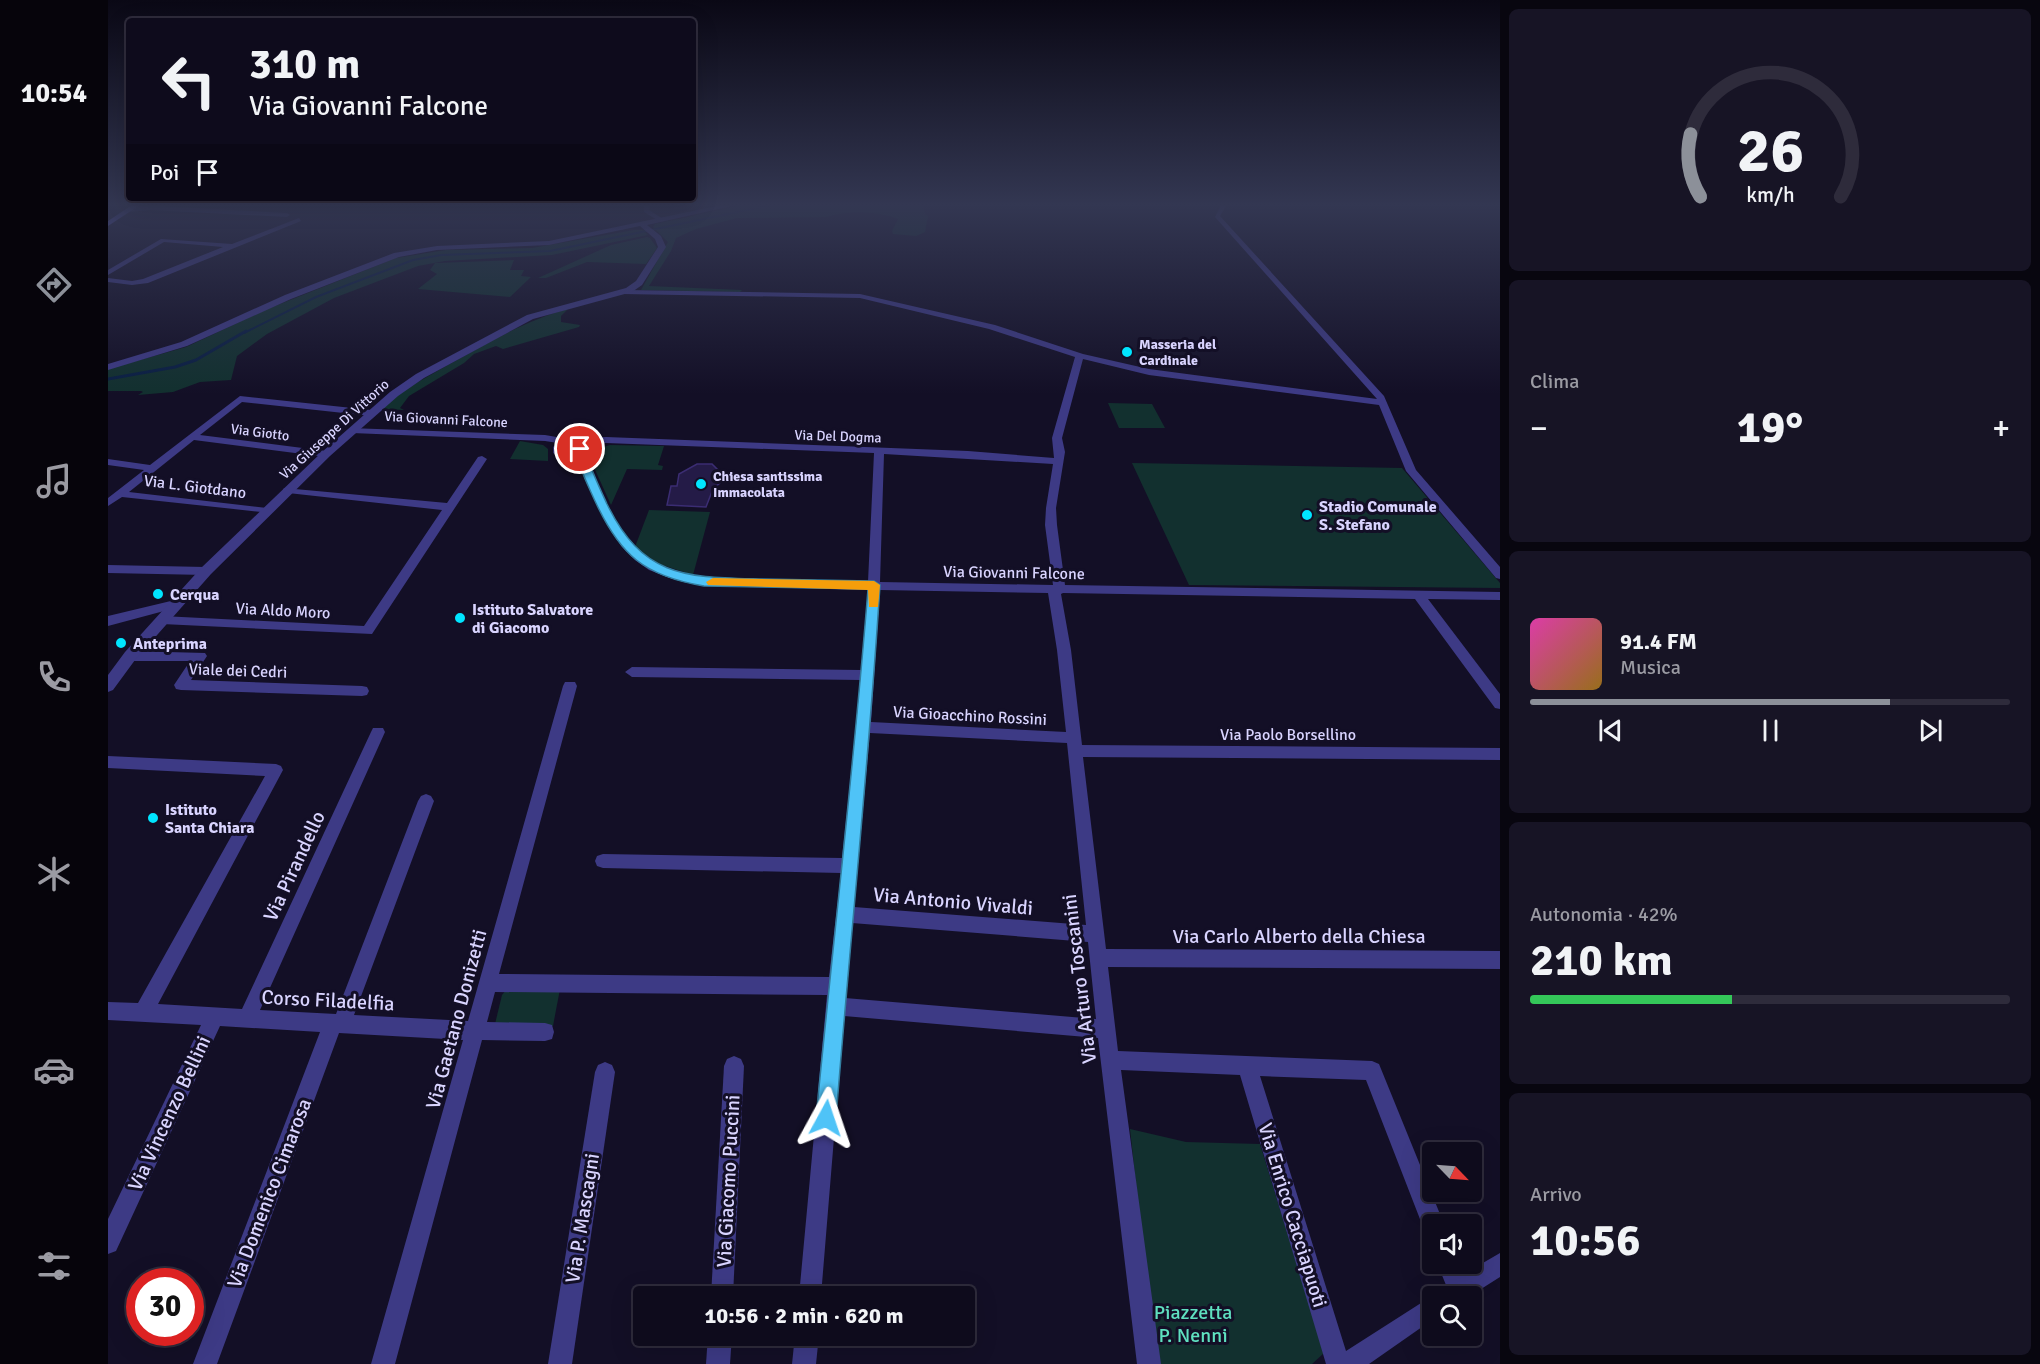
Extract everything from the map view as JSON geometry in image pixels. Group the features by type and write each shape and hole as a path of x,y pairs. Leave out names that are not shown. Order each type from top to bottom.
{"street":[{"path":"108,280 132,283 145,281 182,267"},
{"path":"108,367 184,344 288,297 367,267"},
{"path":"626,292 639,283 650,267"},
{"path":"1262,267 1383,403 1411,471 1500,574"},
{"path":"626,292 860,296 992,327 1080,356 1149,372 1383,403"},
{"name":"Via Giuseppe Di Vittorio","path":"108,687 130,656 206,571 371,412 420,376 522,320 626,292"},
{"name":"Via Arturo Toscanini","path":"1080,356 1059,427 1059,461 1051,508 1051,525 1098,958 1149,1364"},
{"path":"108,503 240,399 371,412"},
{"name":"Via Giovanni Falcone","path":"352,429 538,438 570,447 584,467 621,540 642,561 686,579 714,583 1500,597"},
{"name":"Via Giotto","path":"191,437 326,454"},
{"name":"Via Del Dogma","path":"570,447 615,441 879,451 1059,461"},
{"path":"811,1286 848,866 864,727 874,585 879,451"},
{"path":"288,490 448,507 482,459"},
{"path":"108,462 153,468"},
{"name":"Via L. Giotdano","path":"120,494 267,511"},
{"name":"Via Aldo Moro","path":"162,620 367,631 448,507"},
{"path":"108,569 206,571"},
{"path":"1418,594 1500,704"},
{"path":"108,621 175,604"},
{"name":"Viale dei Cedri","path":"130,656 200,656 181,685 362,691"},
{"path":"632,672 868,675"},
{"name":"Via Gaetano Donizetti","path":"383,1364 570,686"},
{"name":"Via Gioacchino Rossini","path":"864,727 1075,745"},
{"name":"Via Pirandello","path":"247,1018 378,732"},
{"name":"Via Paolo Borsellino","path":"1075,745 1500,754"},
{"path":"108,762 276,770 143,1013"},
{"name":"Via Domenico Cimarosa","path":"205,1364 426,801"},
{"path":"603,861 848,866"},
{"name":"Via Antonio Vivaldi","path":"844,914 1096,934"},
{"name":"Via Carlo Alberto della Chiesa","path":"1098,958 1500,960"},
{"path":"489,983 837,986"},
{"path":"835,1006 1107,1029"},
{"name":"Corso Filadelfia","path":"108,1011 476,1031 545,1032"},
{"name":"Via Vincenzo Bellini","path":"108,1243 215,1017"},
{"path":"1110,1060 1372,1071 1429,1214"},
{"name":"Via Giacomo Puccini","path":"723,1286 734,1066"},
{"name":"Via Enrico Cacciapuoti","path":"1247,1066 1338,1364"},
{"name":"Via P. Mascagni","path":"560,1364 604,1072"},
{"path":"1465,1286 1500,1264"},
{"path":"1348,1364 1422,1314"},
{"path":"718,1364 719,1346"},
{"path":"804,1364 806,1346"}],"green space":[{"path":"374,267 416,267 334,298 267,334 237,356 231,380 200,382 173,392 138,395 143,392 108,391 108,369 186,347 265,310"},
{"path":"432,267 511,267 510,270 524,270 521,276 531,277 510,297 418,289 437,274 430,270"},
{"path":"563,267 575,267 546,278 538,278"},
{"path":"654,267 661,267 649,286 742,290 740,292 641,290"},
{"path":"568,309 561,316 561,322 580,325 579,327 503,349 496,346 474,354 464,363 409,396 400,408 404,410 381,409 418,382 486,344 525,324"},
{"path":"1108,403 1152,404 1165,428 1119,428"},
{"path":"520,441 543,445 548,449 548,461 510,459"},
{"path":"610,445 664,446 658,465 663,466 662,470 627,469 611,505 587,452"},
{"name":"Stadio Comunale S. Stefano","path":"1132,463 1402,468 1500,583 1500,588 1189,585"},
{"path":"649,510 710,512 693,575 659,564 635,547"},
{"path":"560,989 553,1026 495,1024 502,995 506,990"},
{"name":"Piazzetta P. Nenni","path":"1130,1129 1186,1142 1260,1144 1324,1353 1312,1364 1159,1364 1146,1276"}],"building":[{"name":"Chiesa santissima Immacolata","path":"697,464 712,464 723,475 721,482 713,489 706,507 667,505 671,486 677,486 679,474"}],"waterway":[{"path":"244,333 316,297 396,267"},
{"path":"108,379 175,367 196,360 246,331"}],"slow traffic":[{"path":"713,582 874,585 873,604"}],"place":[{"name":"Masseria del Cardinale","path":"1127,352"},
{"name":"Chiesa santissima Immacolata","path":"701,484"},
{"name":"Stadio Comunale S. Stefano","path":"1307,515"},
{"name":"Cerqua","path":"158,594"},
{"name":"Istituto Salvatore di Giacomo","path":"460,618"},
{"name":"Anteprima","path":"121,643"},
{"name":"Istituto Santa Chiara","path":"153,818"}],"route":[{"path":"580,449 584,467 613,528 632,552 642,561 657,569 686,579 704,582 874,585 864,731 848,866 826,1118"}]}
